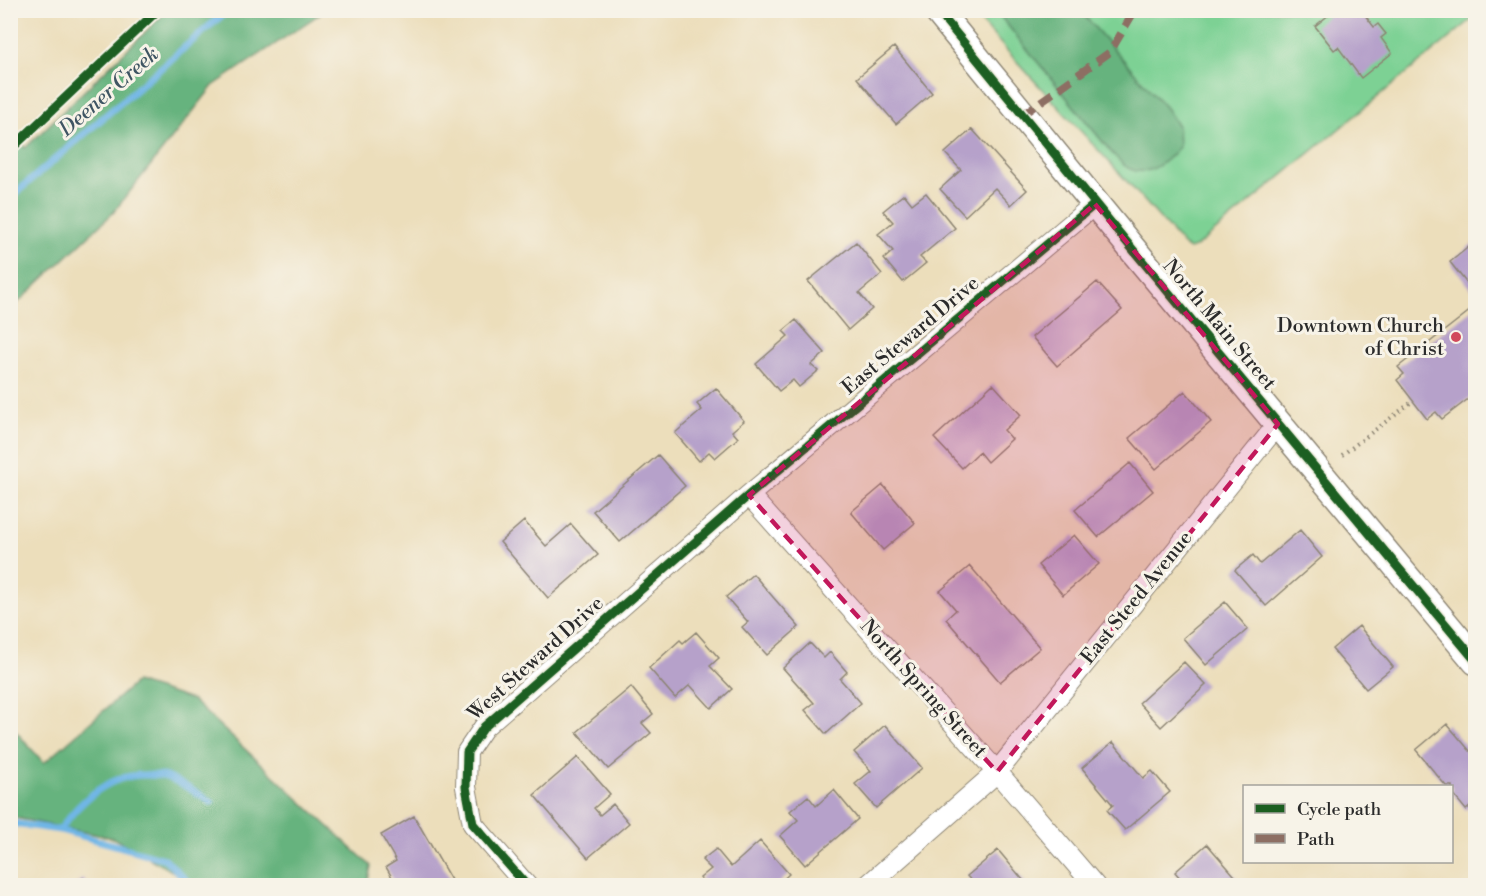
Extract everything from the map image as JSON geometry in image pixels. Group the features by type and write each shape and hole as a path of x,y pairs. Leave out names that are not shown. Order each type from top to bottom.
{"street":[{"name":"North Main Street","path":"937,10 1095,204 1476,661"},
{"name":"East Steward Drive","path":"749,495 1095,204"},
{"name":"East Steed Avenue","path":"867,885 997,772 1278,424"},
{"name":"North Spring Street","path":"749,495 1095,885"},
{"name":"West Steward Drive","path":"527,885 473,824 466,787 467,752 484,727 749,495"}],"path":[{"path":"1342,455 1413,400"}],"highlighted area":[{"path":"1095,204 1278,424 997,772 749,495"}],"green space":[{"path":"1475,10 1476,16 1197,246 1189,249 972,11 996,11 1112,153 1178,126 1166,108 1080,11"},
{"path":"167,11 324,11 213,86 113,213 11,309 11,129 25,148"},
{"path":"996,11 1080,11 1166,108 1178,126 1179,147 1164,162 1151,169 1137,171 1125,166"},
{"path":"136,682 192,700 371,866 367,885 197,885 113,838 16,818 11,819 11,726 44,763"}],"building":[{"path":"1335,10 1361,10 1374,27 1378,24 1386,34 1381,38 1392,53 1361,78 1338,47 1334,50 1315,26"},
{"path":"894,47 932,93 896,124 857,78"},
{"path":"972,129 1027,190 1011,205 995,188 965,216 940,189 961,170 945,153"},
{"path":"926,193 955,228 920,257 926,263 903,282 884,259 893,251 878,234 893,222 883,211 904,194 912,204"},
{"name":"Downtown Church of Christ","path":"1476,241 1476,295 1450,262"},
{"path":"856,242 882,274 859,293 872,309 848,330 808,281"},
{"path":"1097,282 1122,310 1057,366 1032,337"},
{"name":"Downtown Church of Christ","path":"1476,306 1476,393 1442,419 1436,412 1427,419 1397,380 1404,374 1398,367"},
{"path":"796,320 825,353 811,365 818,371 799,387 793,380 779,391 756,364 788,336 783,331"},
{"path":"993,384 1021,415 1004,430 1012,439 987,462 979,452 962,468 934,438"},
{"path":"716,388 744,421 732,431 738,438 715,458 709,452 699,461 675,433 702,410 697,404"},
{"path":"1185,391 1211,422 1156,469 1129,438"},
{"path":"658,455 685,486 620,542 593,511"},
{"path":"1130,463 1153,491 1098,537 1075,510"},
{"path":"883,485 915,523 883,550 851,512"},
{"path":"524,521 546,546 571,524 598,555 548,598 500,542"},
{"path":"1300,530 1322,557 1266,606 1235,570 1253,555 1260,564"},
{"path":"1074,535 1099,564 1063,595 1038,565"},
{"path":"970,566 1040,648 1000,682 946,619 956,610 940,591"},
{"path":"753,574 799,627 767,655 742,627 748,622 726,597"},
{"path":"1225,602 1248,629 1206,665 1183,638"},
{"path":"1359,626 1393,667 1366,689 1332,649"},
{"path":"696,632 719,658 710,666 732,689 711,708 690,685 675,698 649,668 680,640 683,643"},
{"path":"810,643 824,658 830,652 847,672 840,679 861,703 826,734 805,710 814,703 783,668"},
{"path":"1184,662 1206,685 1161,727 1139,703"},
{"path":"631,687 653,714 642,723 651,733 608,769 577,732"},
{"path":"1447,724 1476,758 1476,802 1466,810 1453,794 1453,785 1445,785 1416,750"},
{"path":"885,725 922,768 876,808 855,784 871,771 854,752"},
{"path":"1113,742 1143,778 1152,771 1170,792 1125,830 1107,810 1113,805 1082,768"},
{"path":"578,757 610,794 594,808 600,815 613,804 629,823 588,858 534,795"},
{"path":"834,790 858,819 805,865 780,836 798,820 790,811 808,796 816,806"},
{"path":"414,816 451,880 441,886 409,886 407,881 397,886 386,867 396,861 381,835"},
{"path":"760,841 789,874 776,886 707,886 700,878 711,869 702,860 716,849 731,867"},
{"path":"1207,844 1241,883 1238,886 1187,886 1175,872"},
{"path":"998,850 1028,886 976,886 967,876"},
{"path":"83,878 89,886 74,886"}],"waterway":[{"name":"Deener Creek","path":"10,198 228,10"},
{"path":"60,830 86,799 108,784 133,776 166,777 211,802"},
{"path":"10,823 60,830 165,859 192,886"}],"marked path":[{"path":"1022,115 1110,52 1135,10"}],"cycle path":[{"path":"10,150 158,10"},
{"path":"937,10 1134,251 1476,661"},
{"path":"527,886 473,824 466,787 467,752 484,727 749,495 1095,204"}],"place":[{"name":"Downtown Church of Christ","path":"1456,337"}]}
